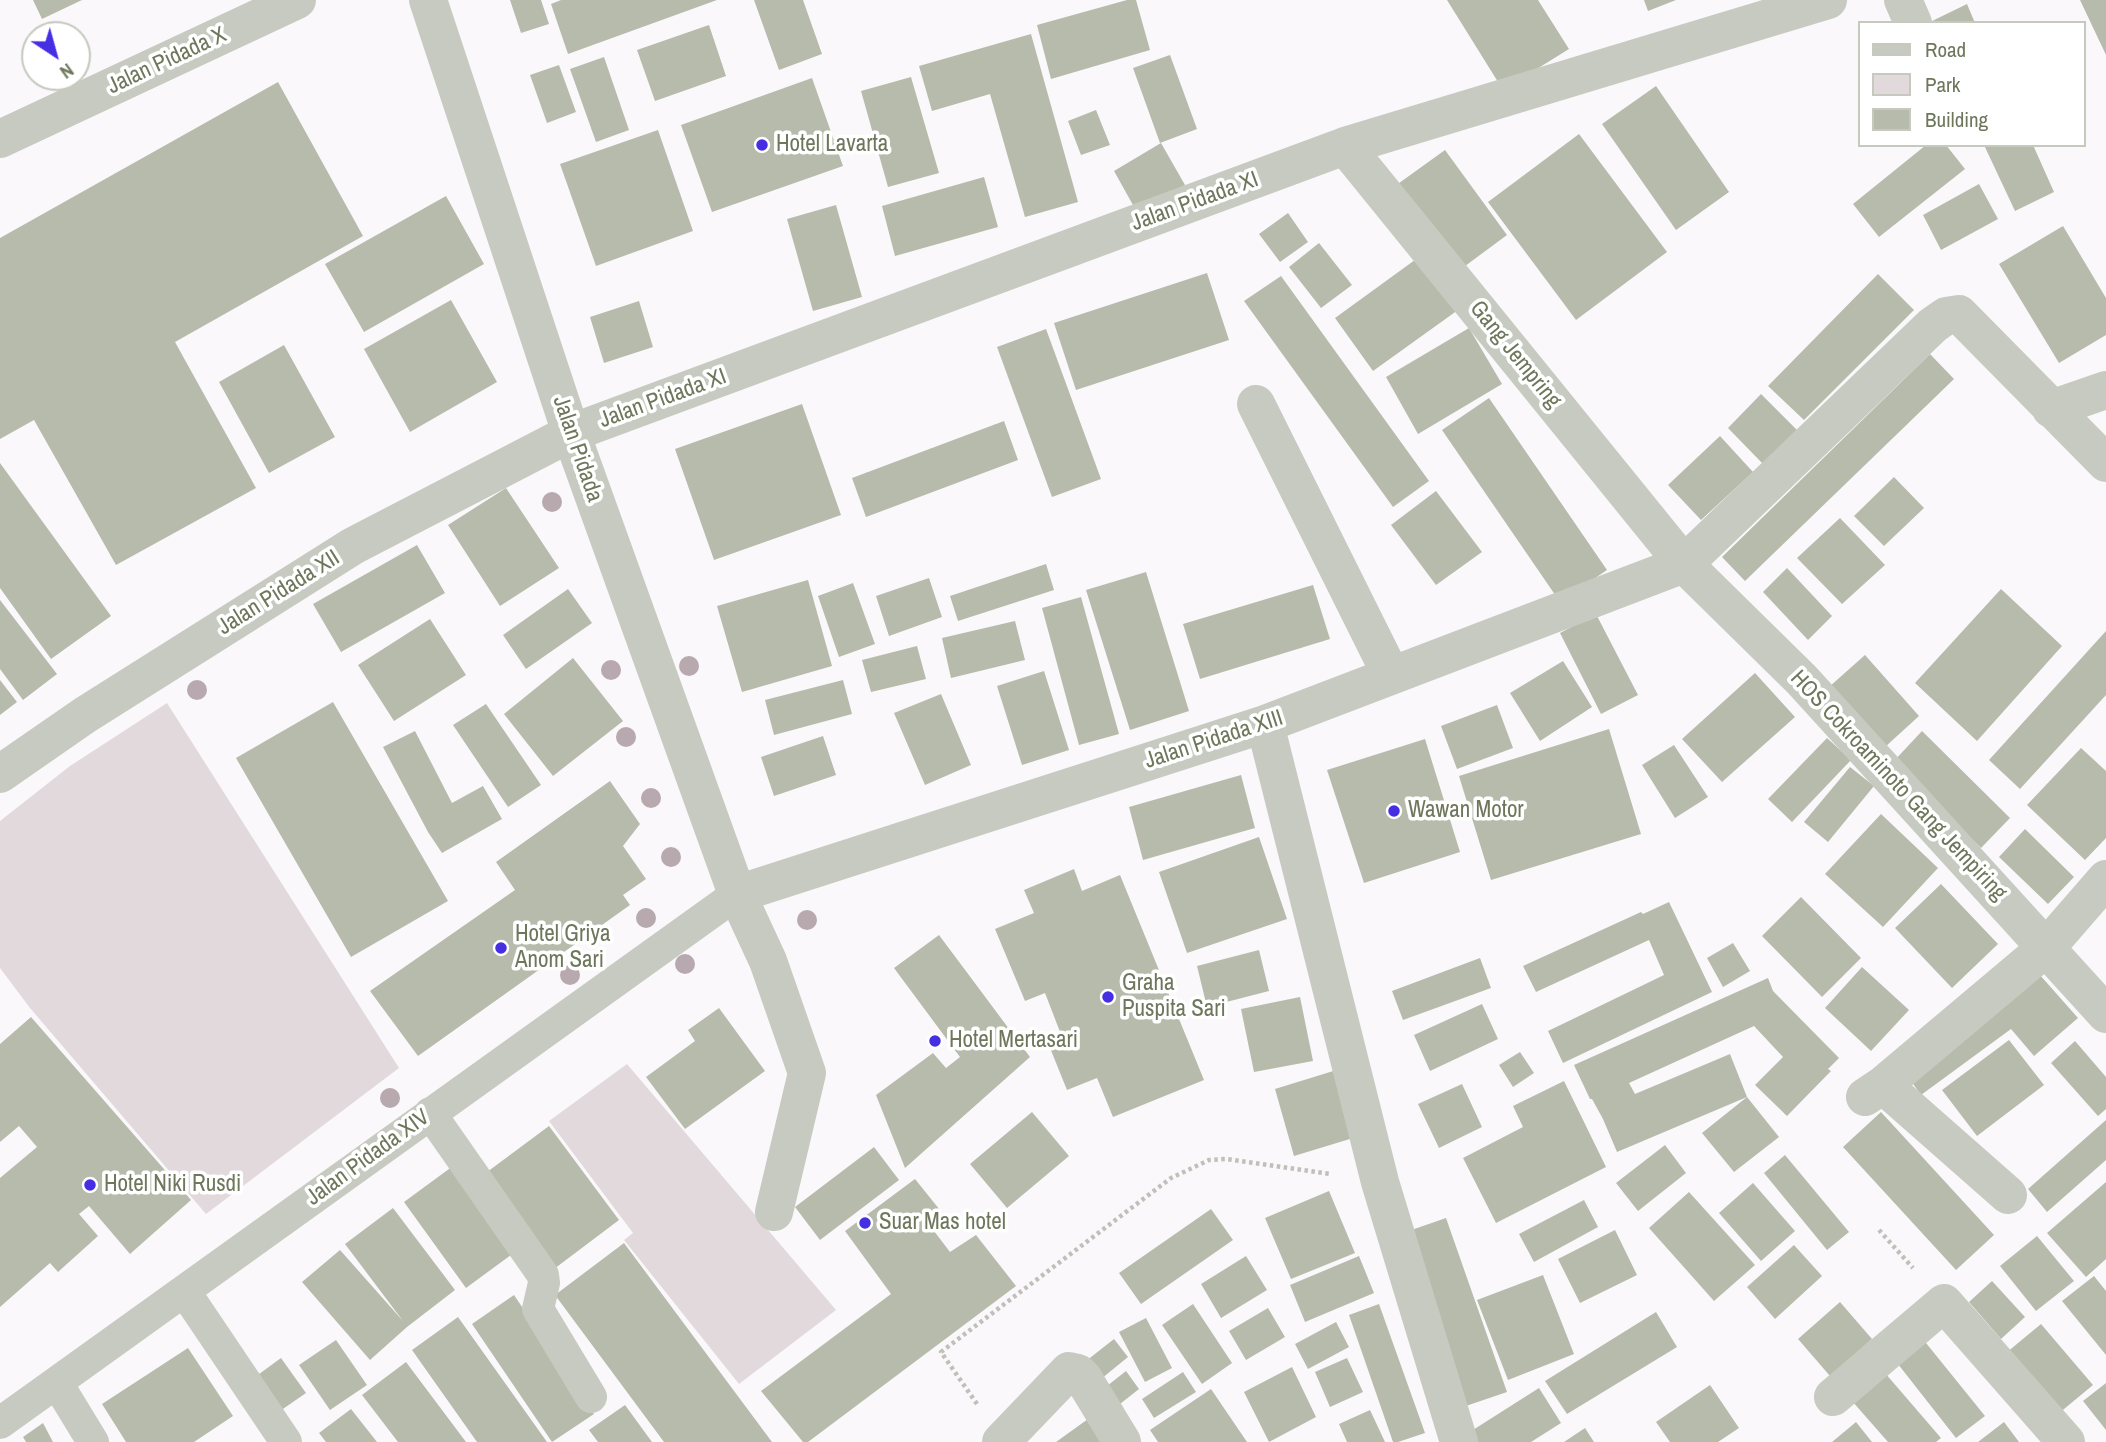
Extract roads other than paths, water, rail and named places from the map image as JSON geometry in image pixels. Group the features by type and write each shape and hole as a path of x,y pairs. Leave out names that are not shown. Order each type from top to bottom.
{"street":[{"name":"Jalan Pidada X","path":"0,139 297,0"},
{"name":"Jalan Pidada","path":"428,0 571,433 737,894 768,961 807,1073 774,1212"},
{"name":"Jalan Pidada XI","path":"571,433 1345,146 1828,0"},
{"path":"1903,0 1912,21"},
{"name":"Gang Jempring","path":"1345,146 1684,564"},
{"path":"1684,564 1934,325 1947,316 1959,314 2106,463"},
{"path":"2051,409 2106,390"},
{"path":"1256,404 1391,675"},
{"name":"Jalan Pidada XII","path":"0,774 85,715 353,546 571,433"},
{"name":"Jalan Pidada XIII","path":"737,894 1265,724 1684,564"},
{"name":"HOS Cokroaminoto Gang Jempiring","path":"1684,564 1802,680 2106,1014"},
{"path":"1265,724 1380,1182 1459,1442"},
{"path":"2008,1195 1874,1091 2047,947 2106,878"},
{"path":"1833,1397 1944,1303 2066,1442"},
{"path":"1001,1441 1069,1371 1073,1371 1083,1378 1122,1442"}],"lane":[{"name":"Jalan Pidada XIV","path":"0,1423 737,894"},
{"path":"430,1113 543,1275 544,1283 538,1309 590,1397"},
{"path":"185,1292 286,1442"},
{"path":"57,1383 93,1442"}],"place":[{"name":"Hotel Lavarta","path":"762,145"},
{"name":"Wawan Motor","path":"1394,811"},
{"name":"Hotel Griya Anom Sari","path":"501,948"},
{"name":"Graha Puspita Sari","path":"1108,997"},
{"name":"Hotel Mertasari","path":"935,1041"},
{"name":"Hotel Niki Rusdi","path":"90,1185"},
{"name":"Suar Mas hotel","path":"865,1223"}]}
